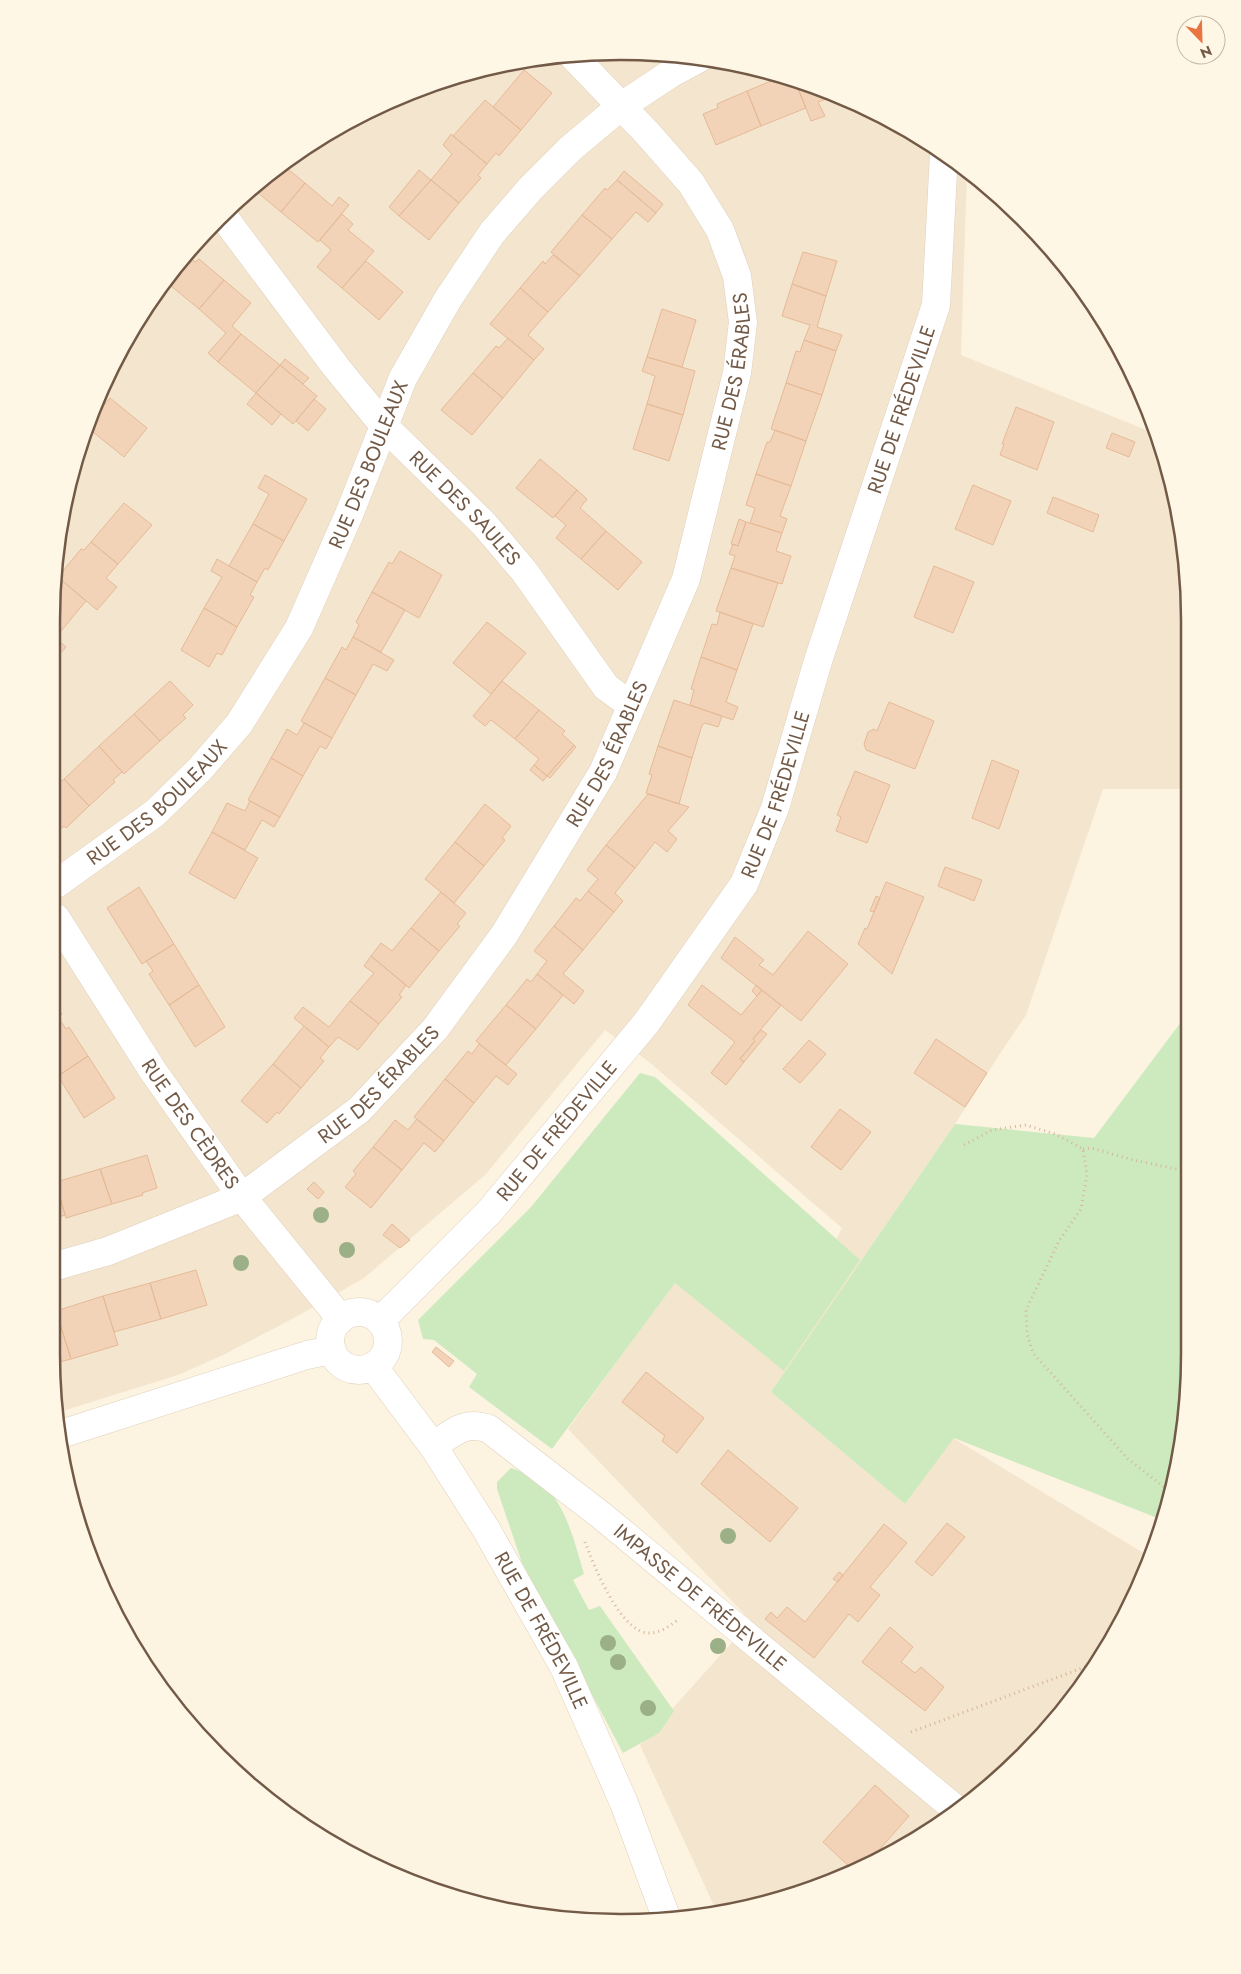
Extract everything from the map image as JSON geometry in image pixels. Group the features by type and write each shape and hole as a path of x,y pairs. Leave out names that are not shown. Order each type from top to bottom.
{"street":[{"name":"RUE DES ÉRABLES","path":"60,1265 108,1251 242,1197 359,1110 436,1029 504,935 598,780 686,579 738,373 743,322 737,276 720,230 691,183 648,134 578,62"},
{"name":"RUE DES BOULEAUX","path":"60,881 155,814 200,770 239,724 299,628 385,427 403,378 448,299 492,233 530,188 571,148 620,107 688,64"},
{"name":"RUE DE FRÉDEVILLE","path":"380,1321 496,1204 648,1022 744,884 775,808 821,652 936,305 944,162"},
{"name":"RUE DES SAULES","path":"227,221 336,367 385,427 484,524 524,571 606,687 631,705"},
{"name":"RUE DES CÈDRES","path":"60,924 153,1071 242,1197 341,1319"},
{"path":"362,1312 371,1314 380,1321 388,1335 388,1344 380,1360 373,1366 353,1369 337,1359 330,1341 332,1331 337,1322 353,1313 362,1312"},
{"path":"66,1432 307,1355 332,1350"},
{"name":"RUE DE FRÉDEVILLE","path":"373,1366 433,1446 486,1529 564,1666 624,1803 664,1912"},
{"name":"IMPASSE DE FRÉDEVILLE","path":"433,1446 467,1425 477,1425 489,1429 587,1504 952,1806"}],"path":[{"path":"964,1145 992,1130 1026,1125 1056,1134 1083,1149 1091,1148 1133,1160 1181,1170"},
{"path":"1083,1149 1087,1175 1081,1209 1058,1241 1026,1310 1026,1334 1033,1353 1128,1459 1165,1487"},
{"path":"587,1504 581,1523 589,1552 616,1609 632,1626 647,1633 665,1629 679,1619 686,1603 687,1586"},
{"path":"878,1744 1086,1667"}],"shaded area":[{"path":"584,61 657,61 694,65 766,79 801,90 835,103 901,135 932,154 967,180 961,355 1147,431 1162,475 1170,511 1180,584 1181,789 1103,789 1026,1015 955,1124 771,1392 905,1504 953,1438 1144,1553 1106,1634 1087,1665 1065,1695 1017,1750 990,1775 932,1820 901,1839 835,1871 766,1895 714,1906 640,1745 751,1621 568,1429 676,1280 776,1357 842,1228 648,1061 605,1030 485,1175 364,1278 223,1355 178,1375 63,1411 60,1354 61,584 65,547 79,475 103,406 135,340 154,309 199,251 224,224 279,176 309,154 373,118 440,90 475,79 547,65"}],"green space":[{"path":"1181,1022 1180,1390 1170,1463 1156,1518 954,1438 905,1504 771,1392 955,1124 1094,1138"},
{"path":"640,1073 655,1077 860,1260 784,1371 675,1283 552,1449 469,1387 477,1374 434,1340 423,1339 418,1320 531,1207"},
{"path":"511,1468 528,1475 553,1496 562,1510 574,1540 584,1574 573,1580 589,1610 600,1606 674,1711 659,1733 623,1753 522,1563 497,1489 497,1482"}],"building":[{"path":"524,70 552,93 521,130 493,107"},
{"path":"772,81 798,89 806,108 761,126 747,91"},
{"path":"798,89 825,99 818,102 825,116 811,121"},
{"path":"747,91 761,126 716,145 703,114 718,108 717,104"},
{"path":"485,100 521,130 499,156 496,153 487,164 453,136"},
{"path":"451,134 487,164 478,175 481,178 459,203 431,180 452,154 443,145"},
{"path":"288,169 305,183 281,212 258,193"},
{"path":"419,170 431,180 399,216 389,207"},
{"path":"624,171 663,204 656,213 617,180"},
{"path":"431,180 459,203 429,240 399,216"},
{"path":"617,180 656,213 648,222 636,212 612,239 582,215 605,188 607,190"},
{"path":"305,183 332,206 339,197 349,205 318,242 281,212"},
{"path":"342,214 353,224 348,230 374,251 342,288 317,267 331,250 320,240"},
{"path":"582,215 612,239 580,276 551,252"},
{"path":"803,252 837,261 826,296 792,284"},
{"path":"553,255 580,276 548,312 520,288 543,261 545,264"},
{"path":"192,259 195,262 199,259 224,280 199,309 171,286"},
{"path":"366,261 403,292 379,320 342,288"},
{"path":"224,280 251,303 232,326 241,334 218,362 208,353 226,333 199,309"},
{"path":"792,284 826,296 817,327 842,335 836,351 804,340 810,325 782,316"},
{"path":"520,288 548,312 528,335 544,349 534,360 490,324"},
{"path":"662,309 696,320 682,367 647,357"},
{"path":"241,334 280,365 256,393 218,362"},
{"path":"508,338 534,360 503,398 473,373 496,346 499,348"},
{"path":"804,340 836,351 822,395 786,383 796,351 800,352"},
{"path":"647,357 695,371 683,415 647,404 655,376 642,371"},
{"path":"285,359 309,378 303,384 280,365"},
{"path":"280,365 317,396 293,424 256,393"},
{"path":"473,373 503,398 472,435 441,410"},
{"path":"786,383 822,395 806,441 771,429"},
{"path":"256,393 281,414 272,425 247,404"},
{"path":"110,398 147,428 124,457 93,432 103,407"},
{"path":"314,399 326,409 308,431 296,421"},
{"path":"647,404 683,415 669,461 633,449"},
{"path":"1016,407 1054,422 1037,470 1000,455 1004,444 1002,444"},
{"path":"775,430 806,441 791,486 756,474 767,442 770,442"},
{"path":"1112,433 1135,442 1129,457 1106,448"},
{"path":"540,459 577,490 553,518 516,488"},
{"path":"756,474 791,486 780,516 787,519 782,533 750,523 755,508 746,505"},
{"path":"265,475 307,499 284,541 253,524 269,494 258,488"},
{"path":"973,485 1011,501 993,545 955,529"},
{"path":"577,490 587,499 580,508 606,531 581,559 556,538 566,525 555,516"},
{"path":"1053,497 1099,515 1093,532 1047,513"},
{"path":"124,503 152,525 118,564 91,542"},
{"path":"739,519 746,522 738,546 731,544"},
{"path":"746,522 782,533 776,551 791,556 782,584 731,568 735,556 729,554 733,544 738,546"},
{"path":"253,524 284,541 268,570 265,568 257,582 229,566"},
{"path":"606,531 642,562 618,590 581,559"},
{"path":"91,542 118,564 106,578 117,587 97,610 61,580 62,572 81,549 84,550"},
{"path":"400,551 442,575 419,618 372,592 389,562 392,564"},
{"path":"217,559 257,582 250,595 254,597 237,627 204,608 222,577 211,571"},
{"path":"934,566 974,582 953,633 914,617"},
{"path":"731,568 778,583 763,627 716,611"},
{"path":"61,580 86,601 60,632"},
{"path":"372,592 405,610 381,652 353,637 359,625 356,622"},
{"path":"204,608 237,627 222,655 217,653 209,667 181,650"},
{"path":"720,612 753,624 737,670 701,657 712,624 717,625"},
{"path":"487,622 526,653 491,694 453,663"},
{"path":"353,637 394,660 387,671 373,664 356,695 325,678 342,647 346,650"},
{"path":"60,642 66,647 60,654"},
{"path":"701,657 737,670 726,702 738,707 733,720 690,705 694,690 691,689"},
{"path":"325,678 356,695 332,738 301,721"},
{"path":"170,681 193,705 183,715 186,718 160,741 134,714"},
{"path":"502,681 539,710 515,739 491,720 485,726 473,716"},
{"path":"674,700 722,716 718,727 705,723 702,725 692,758 658,746"},
{"path":"889,702 934,721 915,769 866,750 864,744 868,732 874,729 877,731"},
{"path":"539,710 565,731 562,734 574,745 547,776 534,765 539,759 515,739"},
{"path":"134,714 160,741 124,774 99,746"},
{"path":"304,723 332,738 326,749 320,746 303,776 271,758 287,729 297,735"},
{"path":"574,745 576,747 550,778 547,776"},
{"path":"99,746 122,772 113,780 115,782 89,806 64,779"},
{"path":"658,746 692,758 679,804 646,793 652,775 649,774"},
{"path":"271,758 303,776 280,817 248,800"},
{"path":"992,760 1019,771 999,829 972,818"},
{"path":"534,765 547,776 543,781 530,770"},
{"path":"855,771 890,785 867,843 836,831 841,817 837,815"},
{"path":"64,779 89,806 66,828 64,826 60,830 60,782"},
{"path":"648,794 689,807 668,831 677,839 667,852 655,842 635,868 606,845"},
{"path":"250,801 280,817 274,827 262,820 245,850 212,832 227,803 245,811"},
{"path":"485,804 511,826 502,838 505,840 484,866 455,842"},
{"path":"212,832 258,858 235,899 189,873"},
{"path":"455,842 484,866 454,903 425,879"},
{"path":"606,845 635,868 615,893 623,901 614,912 588,891 598,879 587,870"},
{"path":"945,867 982,880 974,901 938,886"},
{"path":"886,882 924,897 892,974 858,944 865,928 867,929"},
{"path":"139,887 174,944 142,964 107,908"},
{"path":"588,891 614,912 583,950 554,926 576,898 580,901"},
{"path":"441,892 466,913 457,924 460,926 439,951 411,928"},
{"path":"876,896 880,898 874,912 870,911"},
{"path":"554,926 583,950 563,974 584,991 574,1004 537,974 547,961 534,951"},
{"path":"411,928 439,951 409,988 371,956 381,943 392,951"},
{"path":"808,931 848,964 801,1021 721,958 735,937 764,960 759,965 773,975"},
{"path":"174,944 199,985 169,1005 149,974 153,971 146,961"},
{"path":"371,956 406,985 399,995 402,997 379,1024 350,1001 374,973 364,966"},
{"path":"537,974 563,995 536,1029 506,1005 527,979 531,982"},
{"path":"199,985 225,1027 195,1047 169,1005"},
{"path":"702,985 741,1015 762,990 781,1005 753,1039 755,1041 740,1059 744,1062 726,1085 711,1073 735,1042 688,1005"},
{"path":"756,985 762,990 757,996 752,991"},
{"path":"350,1001 379,1024 358,1050 338,1037 329,1047 294,1018 303,1007 329,1027"},
{"path":"506,1005 536,1029 506,1065 476,1041"},
{"path":"60,1020 66,1029 69,1027 88,1056 60,1075"},
{"path":"304,1026 329,1047 320,1058 324,1061 301,1088 273,1064"},
{"path":"761,1030 767,1034 744,1062 740,1059 755,1041 753,1039"},
{"path":"936,1039 987,1073 965,1107 914,1073"},
{"path":"809,1040 826,1054 800,1083 783,1069"},
{"path":"479,1044 517,1074 508,1085 496,1076 474,1103 445,1079 468,1051 472,1054"},
{"path":"88,1056 115,1098 84,1118 60,1079 60,1075"},
{"path":"273,1064 301,1088 279,1114 277,1112 267,1123 241,1101"},
{"path":"445,1079 474,1103 444,1141 414,1117"},
{"path":"840,1109 871,1132 841,1170 811,1147"},
{"path":"417,1119 444,1141 435,1152 424,1143 402,1170 373,1147 395,1120 408,1130"},
{"path":"373,1147 402,1170 371,1208 345,1187 356,1174 353,1171"},
{"path":"147,1155 157,1188 142,1193 143,1195 112,1204 100,1169"},
{"path":"100,1169 112,1204 66,1218 60,1196 60,1181"},
{"path":"314,1182 324,1192 318,1199 307,1189"},
{"path":"60,1199 65,1215 60,1217"},
{"path":"392,1224 410,1240 400,1248 383,1235"},
{"path":"196,1270 207,1305 161,1319 150,1283"},
{"path":"150,1283 161,1319 114,1332 103,1296"},
{"path":"103,1296 118,1345 71,1359 60,1324 60,1310"},
{"path":"60,1324 71,1359 60,1362"},
{"path":"436,1347 454,1361 449,1367 432,1352"},
{"path":"646,1372 704,1418 677,1453 662,1441 665,1436 622,1402"},
{"path":"728,1450 798,1508 770,1542 701,1484"},
{"path":"947,1523 965,1537 932,1576 915,1562"},
{"path":"884,1524 907,1543 870,1587 880,1595 858,1622 849,1614 814,1658 765,1619 771,1612 777,1618 787,1607 805,1622"},
{"path":"839,1572 843,1575 838,1582 833,1579"},
{"path":"890,1627 913,1647 901,1662 915,1673 921,1667 944,1687 925,1711 862,1662"},
{"path":"875,1785 909,1816 879,1850 848,1865 823,1842"}]}
